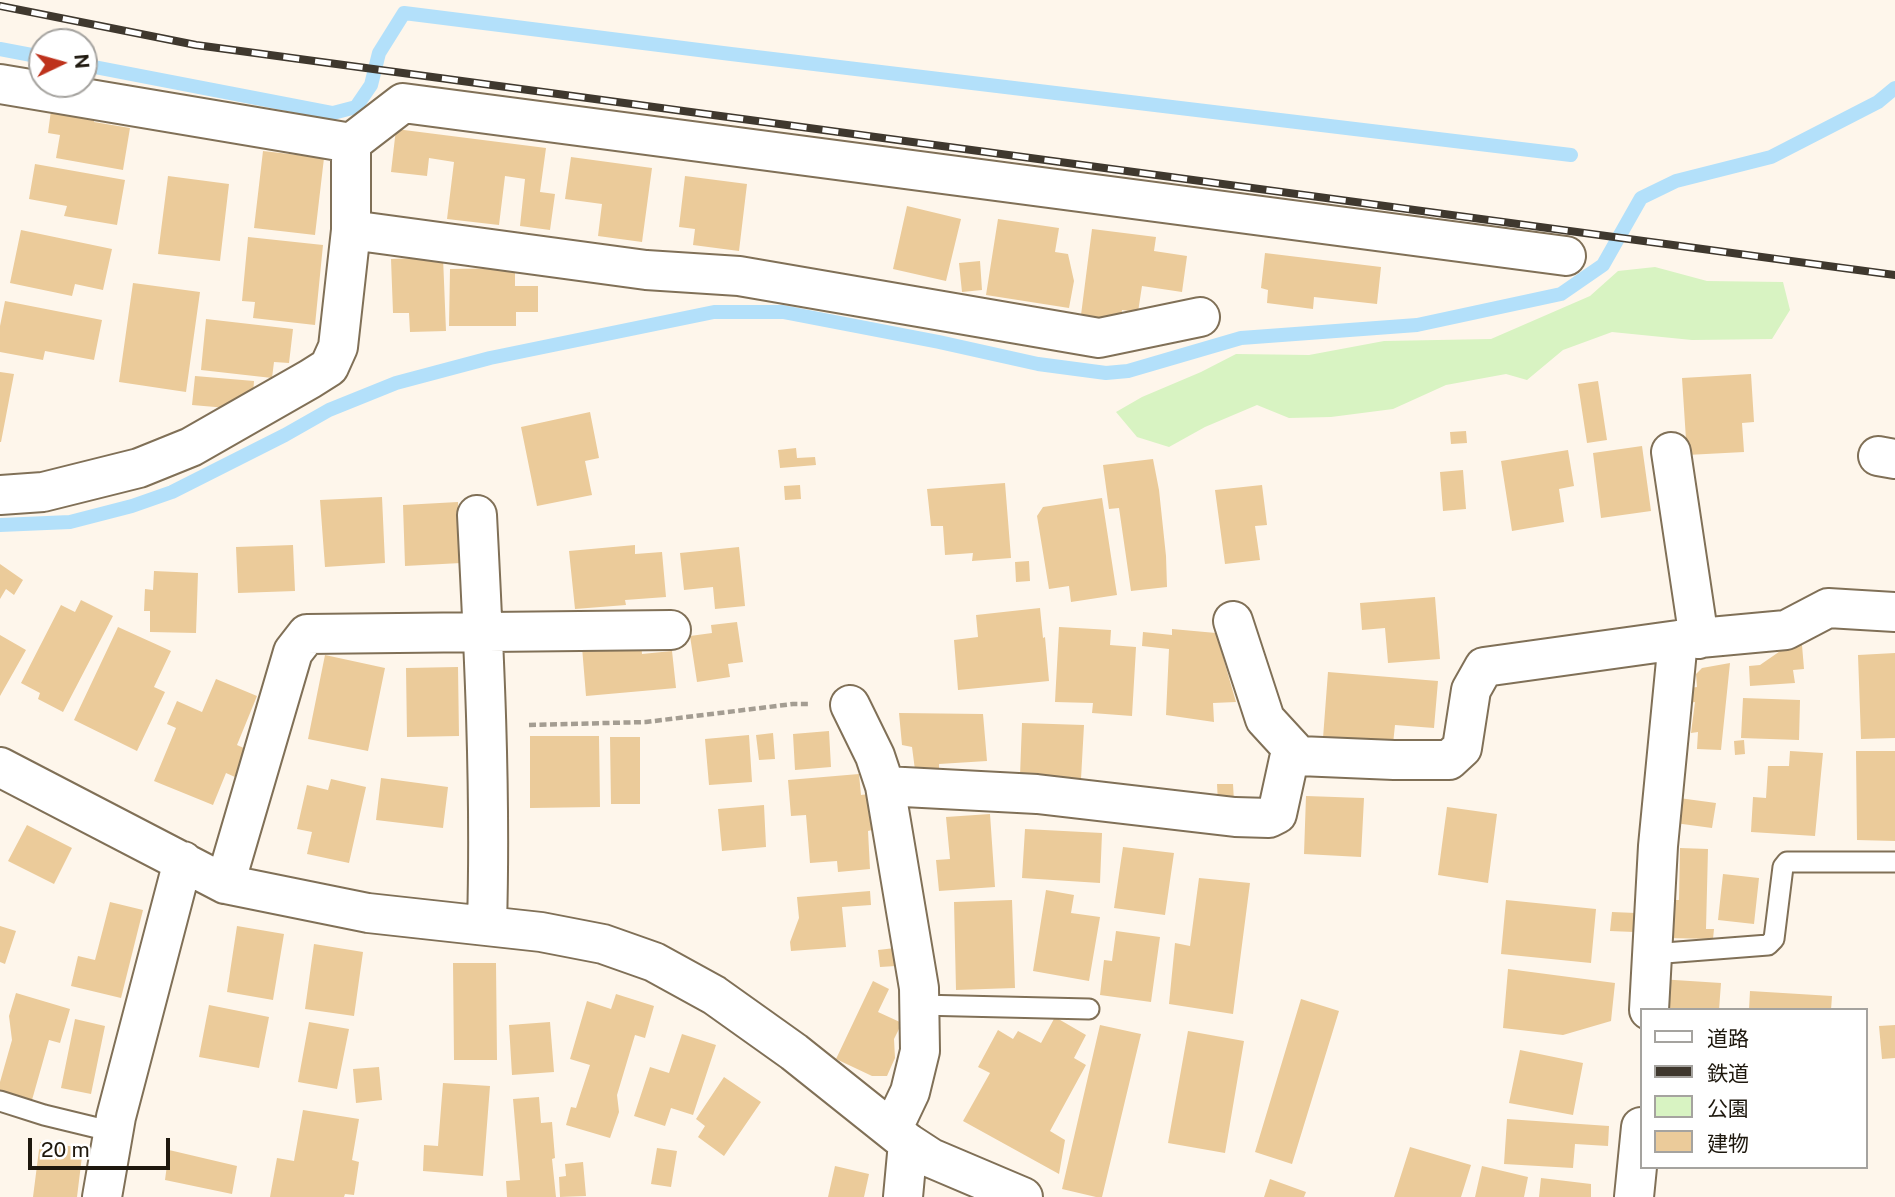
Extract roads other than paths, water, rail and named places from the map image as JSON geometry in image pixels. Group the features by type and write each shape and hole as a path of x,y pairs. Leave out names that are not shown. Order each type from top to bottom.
{"street":[{"path":"0,84 351,143 403,103 1566,256"},
{"path":"0,495 43,492 139,468 191,447 328,366 338,347 351,230 351,143"},
{"path":"351,230 646,270 739,276 1099,338 1200,317"},
{"path":"1649,1008 1658,846 1689,639 1671,452"},
{"path":"477,515 490,842 487,925"},
{"path":"885,786 1037,794 1235,817 1269,818 1277,814 1289,759 1299,756 1449,760 1462,748 1471,690 1484,667 1689,639 1786,630 1828,608 1895,612"},
{"path":"1233,621 1265,719 1299,756"},
{"path":"225,884 293,652 307,634 671,630"},
{"path":"850,705 875,756 885,786 919,988 920,1051 900,1137 903,1197"},
{"path":"0,767 225,884 368,913 541,932 603,944 654,962 714,995 930,1158 1023,1197"},
{"path":"102,1197 114,1132 183,861"},
{"path":"1634,1197 1640,1137"}],"lane":[{"path":"1652,954 1768,945 1774,939 1783,866 1787,862 1895,862"},
{"path":"919,1005 1089,1009"},
{"path":"0,1101 114,1132"}],"waterway":[{"path":"98,68 333,113 356,107 371,85 379,53 404,13 1571,155"},
{"path":"0,49 28,54"},
{"path":"0,525 70,522 132,506 172,492 329,410 396,383 490,358 714,312 783,312 1038,364 1106,373 1128,371 1241,338 1417,325 1561,294 1603,265 1641,198 1676,181 1771,157 1878,102 1895,88"}],"railway":[{"path":"0,6 196,45 1895,275"}]}
